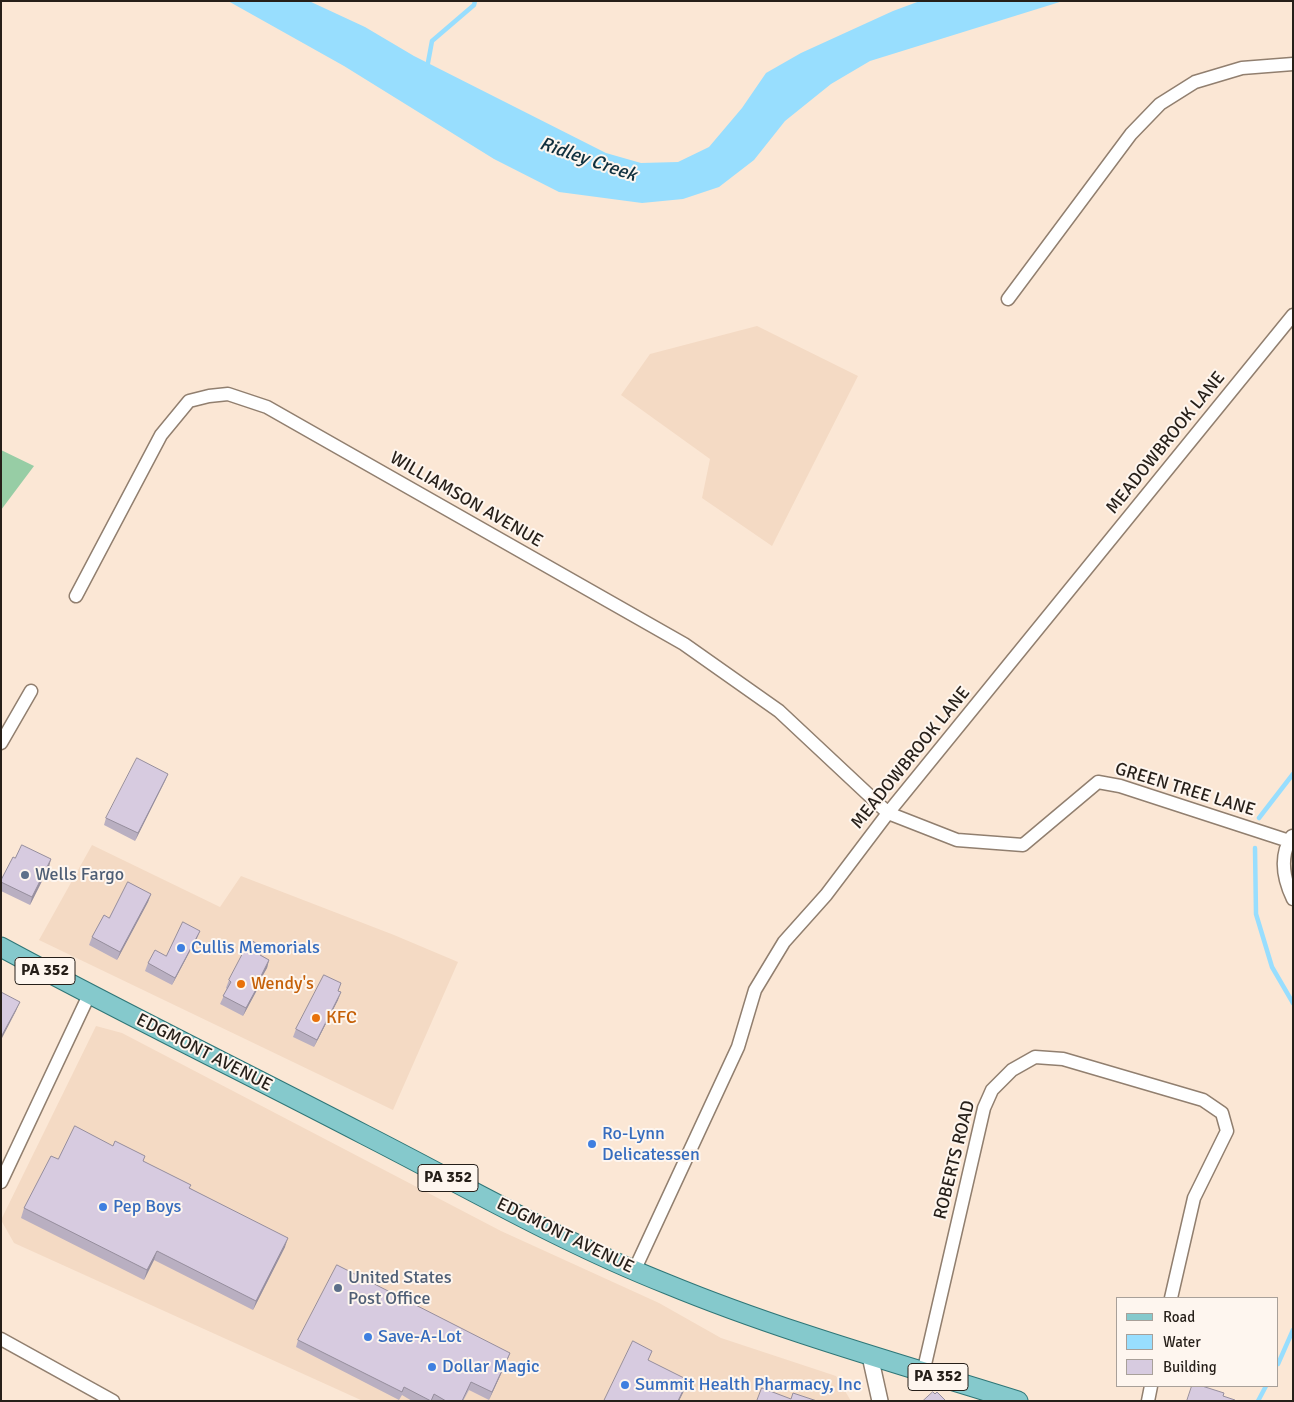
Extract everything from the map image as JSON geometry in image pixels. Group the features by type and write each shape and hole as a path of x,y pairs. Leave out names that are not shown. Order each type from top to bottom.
{"main road":[{"name":"EDGMONT AVENUE","path":"1,947 493,1201 634,1271 713,1302 870,1356 1018,1401"}],"street":[{"path":"1008,299 1132,134 1160,104 1195,82 1242,68 1293,64"},
{"name":"MEADOWBROOK LANE","path":"634,1271 738,1047 755,990 784,942 826,895 888,813 1293,314"},
{"name":"WILLIAMSON AVENUE","path":"76,596 161,435 189,401 208,396 228,394 267,407 684,644 779,711 888,813"},
{"path":"1,743 31,691"},
{"name":"GREEN TREE LANE","path":"888,813 957,840 1023,845 1098,782 1120,786 1291,838"},
{"path":"1291,838 1282,870 1293,899"},
{"path":"1,1182 89,994"},
{"name":"ROBERTS ROAD","path":"923,1373 984,1108 992,1090 1012,1070 1035,1058 1063,1059 1203,1100 1222,1113 1227,1131 1194,1198 1171,1297"},
{"path":"1,1339 113,1401"},
{"path":"870,1356 880,1401"},
{"path":"1148,1401 1151,1387"}],"shaded area":[{"path":"757,326 858,376 772,546 702,498 710,459 621,395 650,354"},
{"path":"92,845 220,907 241,876 394,935 458,962 393,1110 39,940"},
{"path":"96,1026 122,1033 501,1231 659,1303 721,1338 836,1376 851,1401 363,1401 14,1243 1,1220"}],"green space":[{"path":"1,450 34,466 1,510"}],"water":[{"name":"Ridley Creek","path":"228,1 309,1 365,27 414,56 606,153 641,163 678,162 709,147 742,108 766,73 801,53 893,11 920,1 1063,1 870,61 831,84 785,121 754,160 719,187 683,199 642,203 559,192 494,159 344,66"}],"building":[{"path":"137,758 168,774 138,833 106,818"},
{"name":"Wells Fargo","path":"22,845 51,859 32,897 1,882 13,857 15,858"},
{"path":"128,882 151,894 120,952 92,937 104,915 109,918"},
{"name":"Cullis Memorials","path":"183,922 200,931 175,978 148,963 155,950 166,956"},
{"name":"Wendy's","path":"250,940 264,947 260,955 269,960 246,1008 223,996 231,982 229,980"},
{"name":"KFC","path":"324,975 341,983 338,991 341,992 317,1040 296,1029"},
{"path":"1,992 20,1002 1,1037"},
{"path":"75,1126 113,1146 115,1141 145,1156 143,1161 191,1185 189,1188 288,1238 256,1301 157,1251 147,1270 24,1208 51,1156 58,1159"},
{"path":"337,1265 510,1353 492,1392 471,1382 462,1401 446,1401 434,1394 431,1401 404,1387 402,1392 298,1340"},
{"path":"633,1341 652,1351 648,1360 688,1380 678,1401 604,1401"},
{"path":"1192,1387 1205,1387 1224,1393 1223,1396 1235,1400 1234,1401 1187,1401"},
{"path":"762,1388 791,1399 793,1393 817,1401 757,1401"},
{"path":"933,1392 935,1394 937,1392 946,1401 923,1401"}],"waterway":[{"path":"427,68 432,41 474,5 475,1"},
{"path":"1259,818 1293,774"},
{"path":"1255,848 1256,914 1272,967 1293,1003"},
{"path":"1279,1362 1293,1330"},
{"path":"1258,1401 1265,1387"}],"place":[{"name":"Wells Fargo","path":"25,875"},
{"name":"Cullis Memorials","path":"181,948"},
{"name":"Wendy's","path":"241,984"},
{"name":"KFC","path":"316,1018"},
{"name":"Ro-Lynn Delicatessen","path":"592,1144"},
{"name":"Pep Boys","path":"103,1207"},
{"name":"United States Post Office","path":"338,1288"},
{"name":"Save-A-Lot","path":"368,1337"},
{"name":"Dollar Magic","path":"432,1367"},
{"name":"Summit Health Pharmacy, Inc","path":"625,1385"}]}
